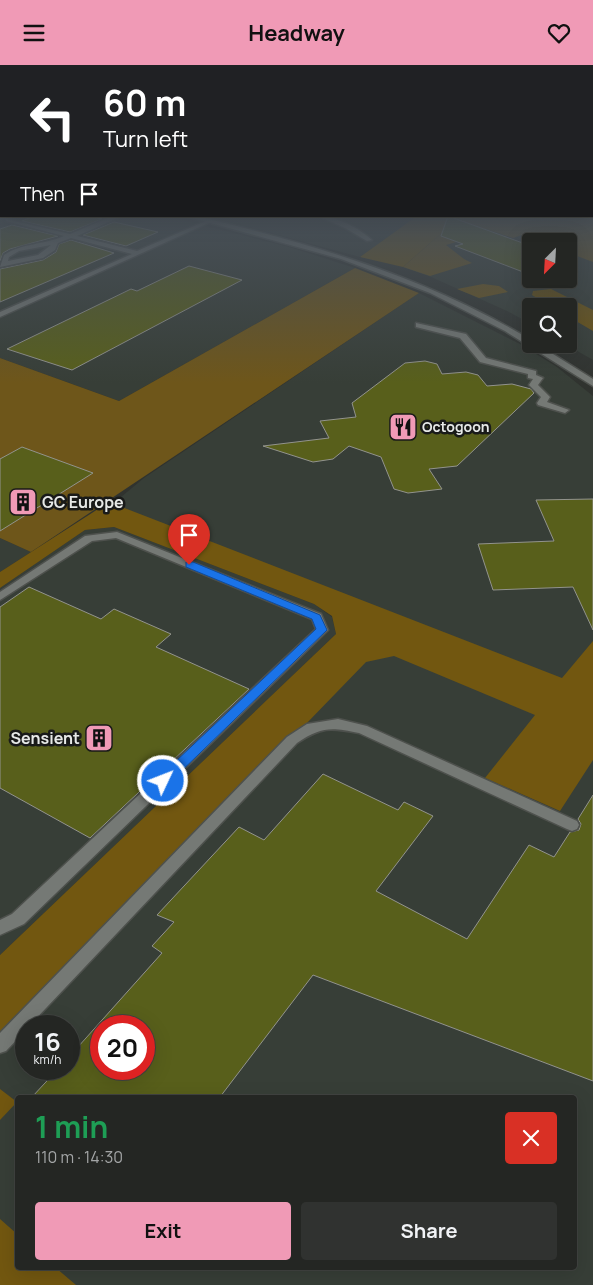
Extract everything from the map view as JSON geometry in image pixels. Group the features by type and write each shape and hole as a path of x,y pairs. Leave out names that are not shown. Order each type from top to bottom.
{"street":[{"path":"0,315 100,270"},
{"path":"375,270 433,291 481,314 522,337"},
{"path":"419,325 463,336 484,360 533,373 531,376 539,378 533,385 546,397 541,403 565,410"},
{"path":"548,353 593,383"},
{"path":"0,597 89,538 117,535 317,617 322,630 18,919 0,928"},
{"path":"0,1045 292,740 312,727 338,724 362,729 572,825"}],"shaded area":[{"path":"0,270 352,270 119,401 0,358"},
{"path":"352,270 360,270 419,293 31,552 0,538 0,358 119,401"},
{"path":"411,270 522,270 522,288 577,288 578,270 593,270 593,360 577,351 577,298 522,298 522,319"},
{"path":"412,270 450,270 430,276"},
{"path":"483,284 499,286 508,292 479,298 457,289"},
{"path":"551,289 569,298 537,298 532,295 533,291"},
{"path":"419,293 520,344 522,345 522,353 534,353 557,367 593,396 593,1285 0,1285 0,999 377,622 104,511 144,478"},
{"path":"577,302 593,310 593,331 577,322"},
{"path":"109,502 562,678 593,641 593,760 560,811 485,778 535,715 394,656 366,662 24,1015 15,1015 15,1025 0,1040 0,955 336,634 332,616 314,604 114,527 85,530 0,588 0,572"},
{"path":"114,527 314,604 332,617 336,634 0,955 0,588 85,530"},
{"path":"0,538 31,552 0,572"},
{"path":"0,1089 15,1100 15,1104 0,1120"},
{"path":"0,1219 15,1232 15,1270 58,1270 76,1285 0,1285"}],"building":[{"path":"0,270 75,270 0,302"},
{"path":"181,270 204,270 242,280 72,370 7,349 131,289 137,291"},
{"name":"Octogoon","path":"425,361 437,364 442,374 466,372 478,375 487,386 512,384 531,389 534,393 457,466 429,469 442,489 408,493 394,489 381,457 349,446 333,459 313,462 263,446 329,438 320,421 356,417 352,403 405,363"},
{"name":"GC Europe","path":"22,447 93,473 0,531 0,459"},
{"path":"593,499 593,630 573,587 493,590 478,544 554,541 536,500"},
{"name":"Sensient","path":"29,587 101,619 114,609 171,634 156,647 249,689 90,838 0,788 0,607"},
{"path":"323,774 398,810 404,802 433,816 376,891 467,939 529,845 554,857 570,832 579,830 581,824 578,819 593,795 593,1081 313,975 222,1095 34,1095 48,1080 80,1080 80,1045 90,1034 90,1080 155,1080 155,1015 107,1015 162,953 152,946 174,922 157,915 239,827 264,840"}],"place":[{"name":"Octogoon","path":"403,427"},
{"name":"GC Europe","path":"23,502"},
{"name":"Sensient","path":"99,738"}],"route":[{"path":"163,781 322,630 317,617 189,565"}]}
